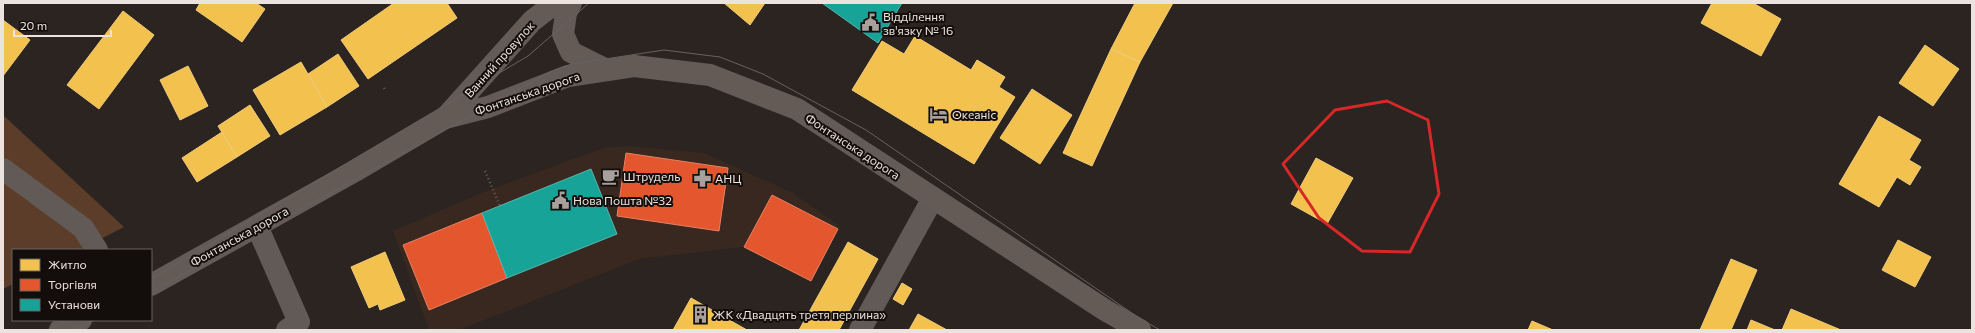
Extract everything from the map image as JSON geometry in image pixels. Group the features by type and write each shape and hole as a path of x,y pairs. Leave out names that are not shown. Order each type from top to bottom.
{"main road":[{"name":"Ванний провулок","path":"445,118 532,21 555,3"},
{"path":"571,3 566,13 562,34 571,52 607,70"},
{"name":"Фонтанська дорога","path":"152,284 445,118 488,108 568,76 634,66 710,75 797,109 1105,310 1140,330"},
{"path":"60,330 79,321"}],"lane":[{"path":"3,169 83,228 96,249"},
{"path":"860,330 933,198"},
{"path":"256,226 299,322 288,330"}],"path":[{"path":"484,171 500,206"}],"highlighted area":[{"path":"1387,101 1428,120 1439,194 1410,252 1362,251 1319,218 1283,164 1335,110"}],"shaded area":[{"path":"3,115 124,227 81,249 12,249 12,284 3,289"},
{"path":"628,146 704,153 793,193 840,226 811,281 744,247 639,259 459,330 429,330 393,231 481,193 603,148"}],"building: Житло":[{"path":"200,3 256,3 265,9 242,42 196,10"},
{"path":"394,3 447,3 457,18 368,79 341,40"},
{"path":"724,3 765,3 750,25"},
{"path":"1135,3 1173,3 1140,62 1111,49"},
{"path":"1712,3 1753,3 1781,19 1761,56 1701,23"},
{"path":"123,11 154,35 99,109 67,85"},
{"path":"3,20 30,40 3,76"},
{"path":"915,36 971,70 977,60 1005,77 999,87 1015,97 974,164 852,90 882,41 904,54"},
{"path":"1925,45 1959,69 1933,106 1899,83"},
{"path":"1111,49 1140,62 1092,166 1063,153"},
{"path":"338,54 359,86 327,107 308,74"},
{"path":"301,62 327,107 280,135 253,90"},
{"path":"188,66 208,106 180,120 160,80"},
{"path":"1032,89 1072,115 1040,164 1000,138"},
{"path":"250,105 270,136 237,157 218,126"},
{"path":"1879,116 1921,140 1909,160 1921,167 1910,185 1897,177 1879,207 1839,184"},
{"path":"222,132 237,157 197,182 182,158"},
{"path":"1316,158 1353,178 1327,224 1291,204"},
{"path":"1898,240 1931,257 1915,287 1882,270"},
{"path":"848,242 878,259 839,330 799,330"},
{"path":"385,252 405,300 380,310 378,304 369,308 351,267"},
{"path":"1731,259 1757,270 1731,330 1700,330"},
{"path":"902,283 912,289 903,305 893,299"},
{"name":"ЖК «Двадцять третя перлина»","path":"691,298 747,330 673,330"},
{"path":"1791,309 1841,330 1782,330"},
{"path":"918,314 947,330 909,330"},
{"path":"1751,320 1775,330 1747,330"},
{"path":"1532,321 1553,330 1528,330"}],"building: Торгівля":[{"path":"626,153 728,168 719,231 617,216"},
{"path":"772,195 838,229 811,281 744,247"},
{"path":"482,213 507,278 429,310 403,245"}],"building: Установи":[{"name":"Відділення зв'язку № 16","path":"822,3 902,3 878,43"},
{"path":"591,169 617,234 507,278 482,213"}],"tram line":[{"path":"152,278 528,56 589,3"},
{"path":"152,291 552,71 572,64 664,50 720,57 763,74 866,130 1139,318 1160,330"},
{"path":"47,330 67,321"},
{"path":"74,330 93,321"}],"place":[{"name":"Відділення зв'язку № 16","path":"870,23"},
{"name":"Океаніс","path":"939,114"},
{"name":"Штрудель","path":"610,176"},
{"name":"АНЦ","path":"702,178"},
{"name":"Нова Пошта №32","path":"560,200"},
{"name":"ЖК «Двадцять третя перлина»","path":"700,314"}]}
